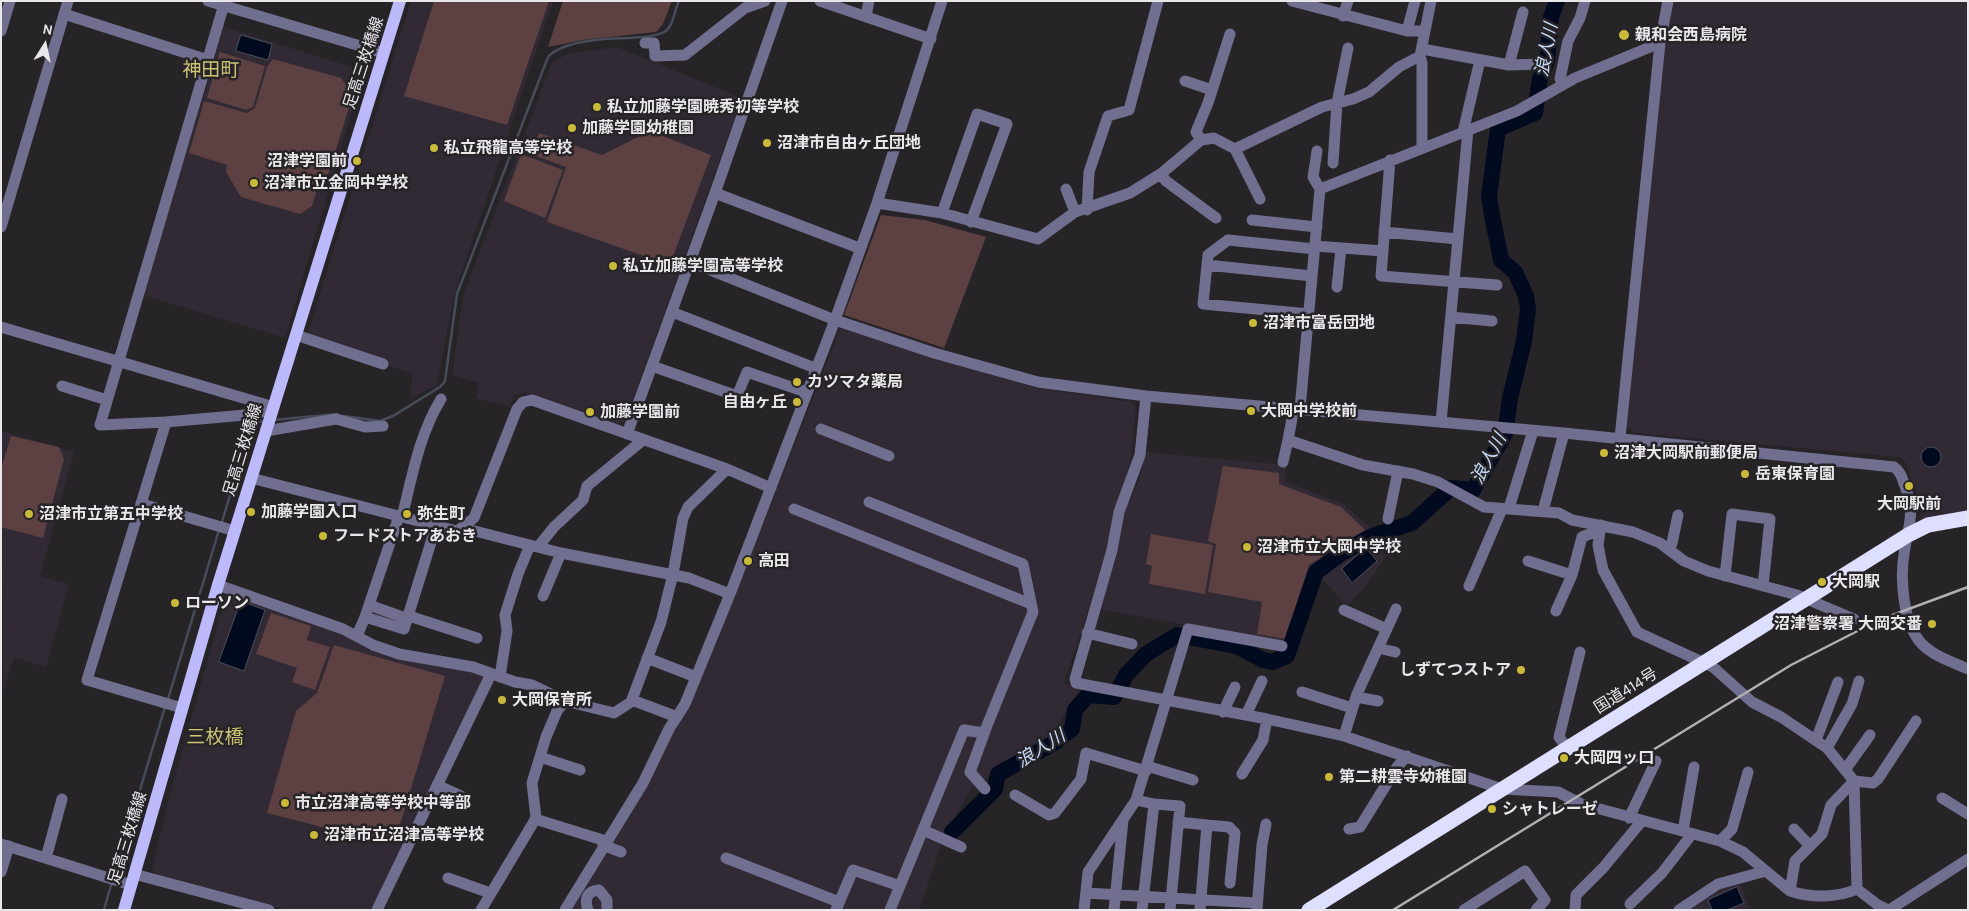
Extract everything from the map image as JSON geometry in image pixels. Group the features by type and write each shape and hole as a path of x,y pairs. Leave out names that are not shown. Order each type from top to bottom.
{"highway":[{"name":"国道414号","path":"1309,910 1804,599 1908,536 1928,525 1968,518"}],"main road":[{"name":"足高三枚橋線","path":"124,910 218,584 231,530 251,478 400,1"}],"street":[{"path":"1,31 10,1"},
{"path":"1,227 68,1"},
{"path":"208,1 224,4 384,53"},
{"path":"645,43 654,43 655,56 685,55 745,8 765,1"},
{"path":"627,434 715,193 782,1"},
{"path":"820,1 931,39"},
{"path":"866,16 869,1"},
{"path":"565,910 604,843 643,783 676,716 685,704 730,594 815,368 836,320 859,248 877,203 942,1"},
{"path":"1087,210 1088,172 1108,116 1129,110 1158,1"},
{"path":"1292,1 1343,16 1407,31 1424,31"},
{"path":"1343,16 1348,1"},
{"path":"1407,31 1415,1"},
{"path":"1422,147 1421,53 1431,1"},
{"path":"1560,79 1568,41 1580,18 1585,1"},
{"path":"1620,438 1660,43 1668,1"},
{"path":"224,4 100,425 166,422 272,411"},
{"path":"1509,65 1524,12"},
{"path":"64,14 208,60"},
{"path":"1201,140 1196,132 1230,34"},
{"path":"1320,189 1422,147 1517,111 1575,78 1660,43"},
{"path":"1333,163 1337,103 1348,48"},
{"path":"1235,149 1322,107 1369,92 1399,67 1421,53 1509,65 1541,64"},
{"path":"1441,422 1466,131 1480,60"},
{"path":"1185,81 1212,90"},
{"path":"942,213 977,114 1007,124 971,222"},
{"path":"877,203 942,213 1038,239 1075,212 1087,210 1130,193 1161,174 1201,140 1214,138 1235,149 1260,199"},
{"path":"1283,462 1297,408 1309,314 1320,189 1313,177 1317,151"},
{"path":"1390,160 1380,276 1497,285"},
{"path":"1161,174 1166,182 1216,218"},
{"path":"1066,189 1075,212"},
{"path":"715,193 859,248"},
{"path":"1252,220 1317,227"},
{"path":"1384,232 1458,239"},
{"path":"1309,314 1203,304 1208,255 1228,240 1383,251"},
{"path":"1337,287 1341,248"},
{"path":"690,262 836,320 1001,373 1038,382 1146,396 1620,438 1894,466 1900,472 1912,506 1904,554 1903,594 1910,622 1920,642 1944,659 1968,669"},
{"path":"1207,265 1312,276"},
{"path":"672,312 815,368"},
{"path":"1451,317 1492,321"},
{"path":"1,327 118,360 272,411"},
{"path":"296,335 383,364"},
{"path":"652,366 737,396 747,372 806,392"},
{"path":"62,386 107,400"},
{"path":"1146,396 1140,455 1119,512 1112,550 1074,679 1076,682 1344,736 1502,789 1558,792 1581,804 1641,822 1720,841 1743,852 1790,891 1826,896 1847,893 1857,889"},
{"path":"357,636 401,516 430,418 441,399"},
{"path":"251,478 457,531 474,518 517,409 523,402 532,400 727,469 770,488"},
{"path":"266,430 336,419 365,427 383,426"},
{"path":"166,422 88,680 182,708"},
{"path":"821,429 889,456"},
{"path":"1469,586 1506,509 1533,431"},
{"path":"1543,511 1564,433"},
{"path":"377,910 437,785 495,675 507,630 506,615 518,574 534,546 583,500 587,486 643,440"},
{"path":"1288,440 1363,465 1413,474 1450,489 1484,507 1559,513 1572,520 1601,528 1633,532 1660,542 1684,561 1725,576 1797,595 1854,620"},
{"path":"218,584 343,628 373,645 399,654 473,667 532,685 566,701 614,713 632,700 660,622 673,574 677,545 688,507 727,469"},
{"path":"1388,519 1398,471"},
{"path":"869,502 1023,564 1033,612 970,772 985,789"},
{"path":"142,504 231,530"},
{"path":"794,509 1031,604"},
{"path":"1725,576 1732,514 1770,519 1763,586"},
{"path":"1669,549 1678,515"},
{"path":"365,617 404,629 436,526"},
{"path":"463,528 562,553 673,574 689,578 730,594"},
{"path":"1556,611 1572,575 1582,537 1601,528"},
{"path":"1601,528 1598,545 1602,570 1633,628 1654,642 1713,667 1752,702 1827,748 1854,782 1857,889"},
{"path":"543,596 549,578 562,553"},
{"path":"1528,561 1572,575"},
{"path":"369,605 476,638"},
{"path":"1344,736 1356,697 1396,609"},
{"path":"1344,610 1387,629"},
{"path":"1084,910 1088,872 1136,800 1165,699 1188,629 1282,646"},
{"path":"1087,633 1132,644"},
{"path":"1378,648 1395,652"},
{"path":"1567,748 1559,737 1580,652"},
{"path":"647,658 696,677"},
{"path":"1827,748 1852,704 1859,681"},
{"path":"1246,715 1262,682"},
{"path":"1816,740 1838,682"},
{"path":"1223,712 1234,687"},
{"path":"1302,692 1352,708"},
{"path":"1356,697 1378,701"},
{"path":"632,700 676,716"},
{"path":"481,910 535,819 532,783 557,711 566,701"},
{"path":"1242,774 1263,740 1267,719"},
{"path":"1790,891 1796,861 1809,845 1822,834 1831,805 1854,782 1873,783 1878,780 1916,721"},
{"path":"890,910 964,730 984,733 985,731"},
{"path":"1845,770 1870,735"},
{"path":"1015,795 1049,815 1055,813 1080,779 1086,753 1193,780"},
{"path":"1349,828 1360,827 1397,768 1407,756"},
{"path":"540,757 580,770"},
{"path":"1629,818 1656,761"},
{"path":"1630,904 1662,873 1687,832 1694,767"},
{"path":"1720,841 1732,829 1748,772"},
{"path":"437,785 461,796"},
{"path":"1942,798 1968,814"},
{"path":"46,858 62,799"},
{"path":"1136,800 1154,804 1180,806 1170,910"},
{"path":"1142,910 1154,804"},
{"path":"1114,910 1123,818"},
{"path":"535,819 604,843 621,852"},
{"path":"1178,822 1229,827 1235,833 1230,883"},
{"path":"1575,910 1576,895 1603,868 1641,822"},
{"path":"1086,893 1116,893 1171,898 1200,905 1257,907 1262,845 1266,824"},
{"path":"1200,905 1207,825"},
{"path":"1794,829 1809,845"},
{"path":"923,830 961,847"},
{"path":"1,872 5,845 46,858 269,910"},
{"path":"726,858 838,906 853,870 900,886"},
{"path":"1857,889 1888,910 1968,858"},
{"path":"1464,910 1525,871 1545,900 1536,910"},
{"path":"1679,910 1718,884 1766,871"},
{"path":"448,878 490,893"},
{"path":"588,910 587,895 593,890 598,890 607,900 607,910"}],"shaded area":[{"name":"私立飛龍高等学校","path":"411,1 553,1 454,295 437,385 410,399 413,374 306,339"},
{"path":"434,1 549,1 507,125 404,96"},
{"path":"563,1 672,1 663,24 656,32 583,40 548,47"},
{"path":"1672,1 1968,1 1968,512 1920,521 1922,508 1906,463 1899,457 1635,433 1626,426 1664,45"},
{"name":"沼津市立金岡中学校","path":"224,27 364,71 285,338 143,295"},
{"path":"617,47 742,98 625,421 615,425 526,393 514,395 510,407 476,398 479,383 452,375 463,296 552,63 567,54"},
{"path":"220,52 265,66 253,107 246,110 207,98"},
{"path":"273,59 341,78 353,95 328,175 321,176 312,206 300,214 241,197 226,172 227,165 189,153 204,101 247,113 255,108 267,67"},
{"path":"650,131 711,155 672,259 658,261 547,222 566,167 531,154 539,133 602,155"},
{"path":"521,154 563,170 545,218 504,201"},
{"path":"881,215 925,220 986,237 944,348 844,315"},
{"path":"845,325 1030,387 1131,402 1136,407 1131,459 1123,491 1113,510 1108,550 1064,683 1079,690 1053,733 971,789 942,841 919,910 571,910 657,767 734,597 839,332"},
{"name":"沼津市立第五中学校","path":"1,431 74,452 40,576 69,584 46,667 14,657 3,693"},
{"path":"11,436 59,447 64,459 43,538 1,527 1,469"},
{"name":"沼津市立大岡中学校","path":"1145,452 1286,465 1284,481 1343,504 1373,530 1373,543 1386,555 1366,586 1347,605 1312,568 1288,643 1098,609 1123,513 1139,481"},
{"path":"1223,466 1279,473 1279,484 1341,507 1365,530 1309,565 1285,639 1257,634 1262,602 1208,592 1216,544 1208,541"},
{"path":"1151,534 1213,545 1205,594 1149,584 1152,566 1146,564"},
{"path":"227,592 341,632 398,658 442,668 456,668 486,677 374,910 287,910 155,874 152,869 170,794"},
{"path":"271,613 311,626 307,640 330,647 315,690 292,682 297,668 256,654"},
{"path":"334,645 445,676 400,825 381,842 267,813 296,711 317,693"},
{"path":"1740,882 1750,910 1679,910 1707,893"}],"water":[{"path":"241,35 272,44 268,60 236,51"},
{"path":"1931,447 1938,450 1941,457 1938,464 1931,467 1924,464 1921,457 1924,450"},
{"path":"1366,548 1377,561 1352,583 1342,569"},
{"path":"241,601 265,610 244,671 219,662"},
{"path":"1737,887 1744,903 1727,910 1712,910 1708,900"}],"waterway":[{"path":"344,416 380,421 393,416 440,387 445,381 457,294 548,57 563,47 586,41 646,37 660,34 670,26 679,1"},
{"name":"浪人川","path":"952,832 995,789 998,774 1054,743 1072,729 1075,710 1088,695 1114,697 1126,675 1146,654 1177,635 1236,646 1263,660 1272,662 1287,656 1316,572 1342,553 1372,536 1412,523 1451,488 1473,490 1505,434 1510,398 1524,341 1528,309 1526,296 1515,272 1501,260 1492,215 1489,196 1498,129 1535,113 1540,78 1547,61 1551,17 1557,1"},
{"path":"273,420 337,414"},
{"path":"221,525 252,423 265,421"},
{"path":"168,699 219,530"},
{"path":"115,873 165,707"},
{"path":"104,910 111,885"}],"railway":[{"path":"1393,910 1791,665 1879,620 1968,587"}],"place":[{"name":"親和会西島病院","path":"1624,35"},
{"name":"私立加藤学園暁秀初等学校","path":"597,107"},
{"name":"加藤学園幼稚園","path":"572,128"},
{"name":"沼津市自由ヶ丘団地","path":"767,143"},
{"name":"私立飛龍高等学校","path":"434,148"},
{"name":"沼津学園前","path":"357,161"},
{"name":"沼津市立金岡中学校","path":"254,183"},
{"name":"私立加藤学園高等学校","path":"613,266"},
{"name":"沼津市富岳団地","path":"1253,323"},
{"name":"カツマタ薬局","path":"797,382"},
{"name":"自由ヶ丘","path":"797,402"},
{"name":"大岡中学校前","path":"1251,411"},
{"name":"加藤学園前","path":"590,412"},
{"name":"沼津大岡駅前郵便局","path":"1604,453"},
{"name":"岳東保育園","path":"1745,474"},
{"name":"大岡駅前","path":"1909,486"},
{"name":"加藤学園入口","path":"251,512"},
{"name":"沼津市立第五中学校","path":"29,514"},
{"name":"弥生町","path":"407,514"},
{"name":"フードストアあおき","path":"323,536"},
{"name":"沼津市立大岡中学校","path":"1247,547"},
{"name":"高田","path":"748,561"},
{"name":"大岡駅","path":"1822,582"},
{"name":"ローソン","path":"175,603"},
{"name":"沼津警察署 大岡交番","path":"1932,624"},
{"name":"しずてつストア","path":"1521,670"},
{"name":"大岡保育所","path":"502,700"},
{"name":"大岡四ッ口","path":"1564,758"},
{"name":"第二耕雲寺幼稚園","path":"1329,777"},
{"name":"市立沼津高等学校中等部","path":"285,803"},
{"name":"シャトレーゼ","path":"1492,809"},
{"name":"沼津市立沼津高等学校","path":"314,835"}],"district":[{"name":"神田町","path":"211,71"},
{"name":"三枚橋","path":"215,738"}]}
